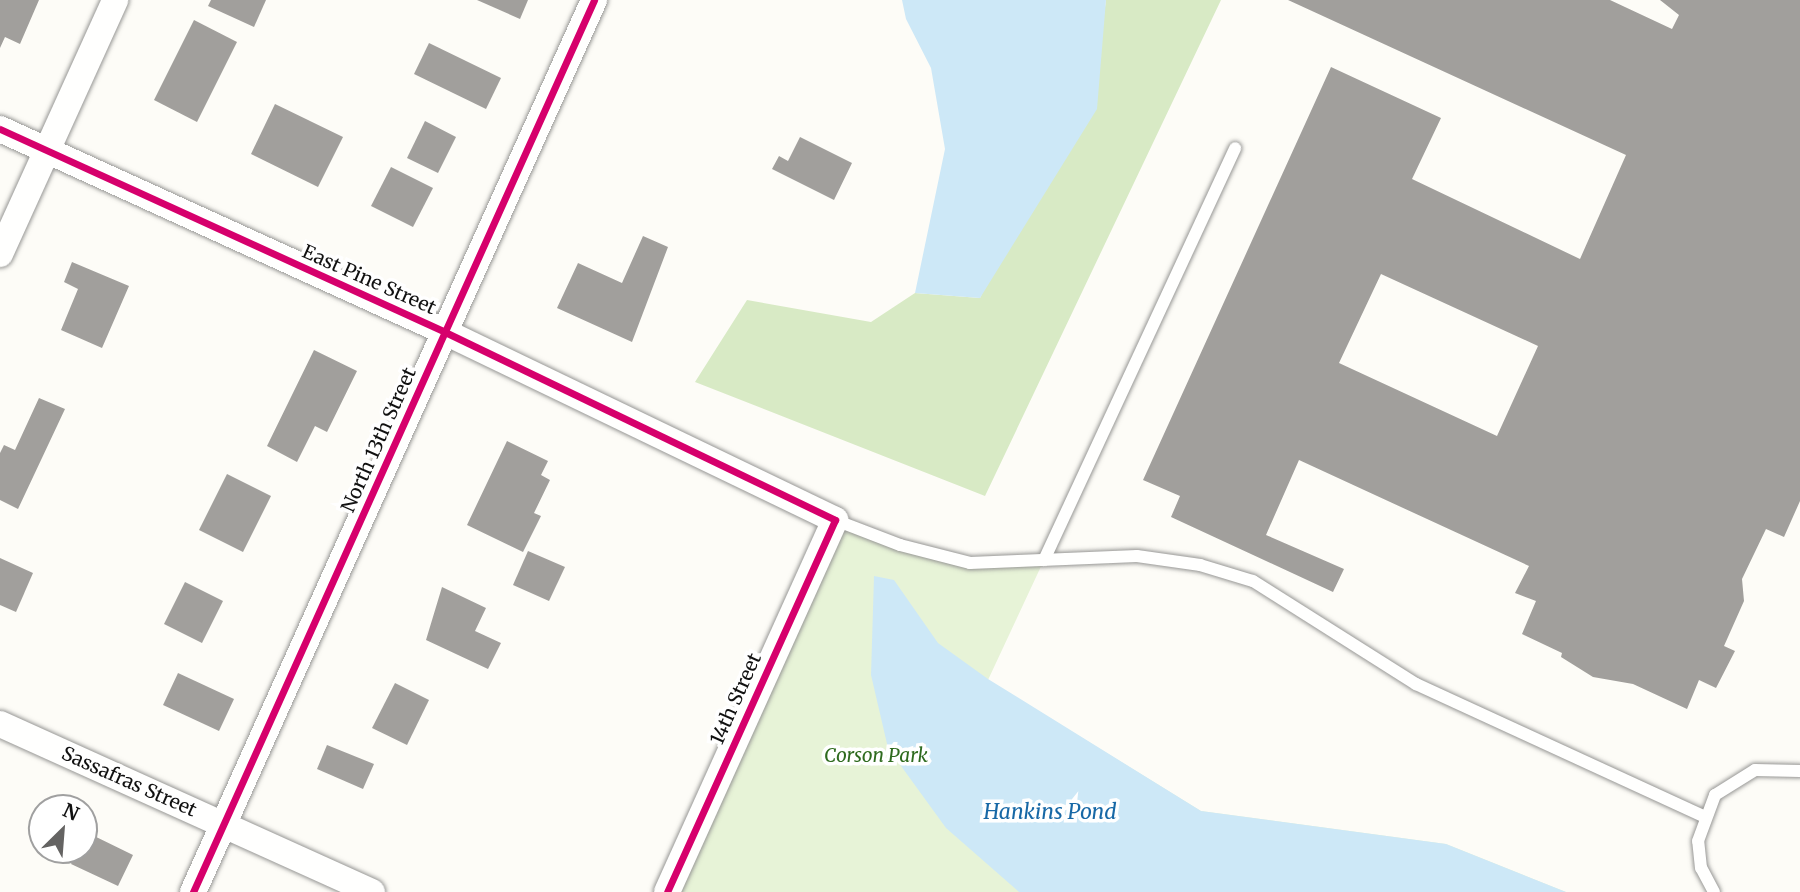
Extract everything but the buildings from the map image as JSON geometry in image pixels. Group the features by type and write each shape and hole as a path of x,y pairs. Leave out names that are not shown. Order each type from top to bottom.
{"street":[{"path":"0,254 115,0"},
{"name":"North 13th Street","path":"193,892 594,0"},
{"name":"East Pine Street","path":"0,130 444,332 835,520"},
{"name":"14th Street","path":"667,892 835,520"},
{"name":"Sassafras Street","path":"0,724 372,892"}],"lane":[{"path":"1044,560 1235,148"},
{"path":"835,520 900,545 970,564 1137,556 1200,565 1253,581 1416,684 1703,816"},
{"path":"1714,892 1701,868 1698,841 1703,816 1734,779 1755,770 1800,771"}],"green space":[{"path":"1106,0 1221,0 985,496 695,382 747,300 871,322 915,293 980,298 1101,37"},
{"name":"Corson Park","path":"835,520 970,563 1044,560 988,680 1201,811 1446,844 1566,892 667,892"}],"water":[{"path":"902,0 1106,0 1097,109 980,298 915,293 945,149 931,68 906,19"},
{"name":"Hankins Pond","path":"874,576 894,580 938,643 988,679 1201,811 1446,844 1566,892 1019,892 946,828 888,748 871,675"}],"cycle path":[{"path":"193,892 594,0"},
{"path":"0,129 445,332 835,520 667,892"}]}
